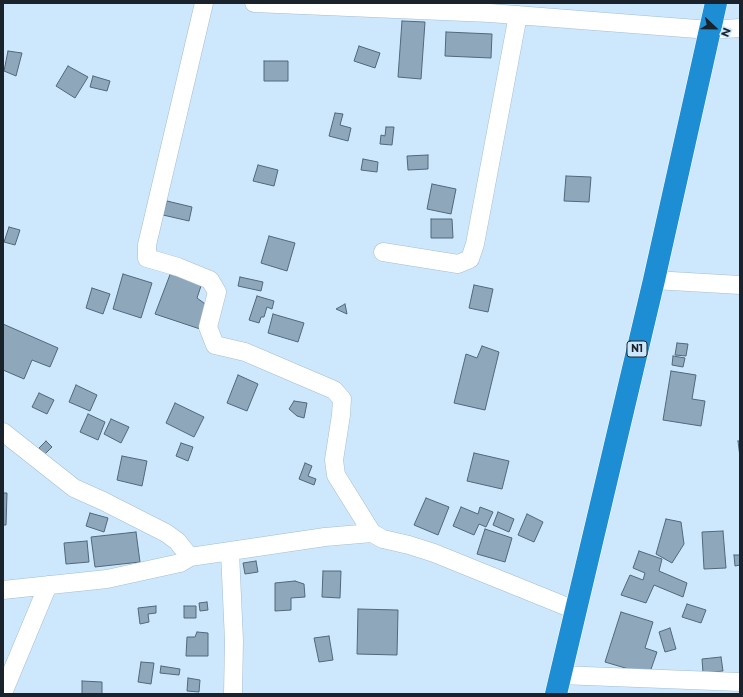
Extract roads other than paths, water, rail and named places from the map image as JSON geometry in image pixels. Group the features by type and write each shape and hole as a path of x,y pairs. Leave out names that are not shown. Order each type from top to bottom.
{"highway":[{"name":"N1","path":"558,685 654,280 716,3"}],"street":[{"path":"204,3 147,245 147,258 178,266 210,280 217,292 208,327 215,345 244,352 334,390 342,399 334,460 336,474 372,533 383,539 409,544 434,553 575,610"},
{"path":"254,3 357,5 451,10 710,30 740,28"},
{"path":"383,252 458,264 470,259 475,244 518,15"},
{"path":"654,280 740,284"},
{"path":"3,432 74,488 103,500 171,537 177,541 190,557"},
{"path":"3,590 107,579 180,563 190,557 372,533"},
{"path":"230,552 234,641 233,694"},
{"path":"3,693 48,585"},
{"path":"558,685 740,682"}]}
